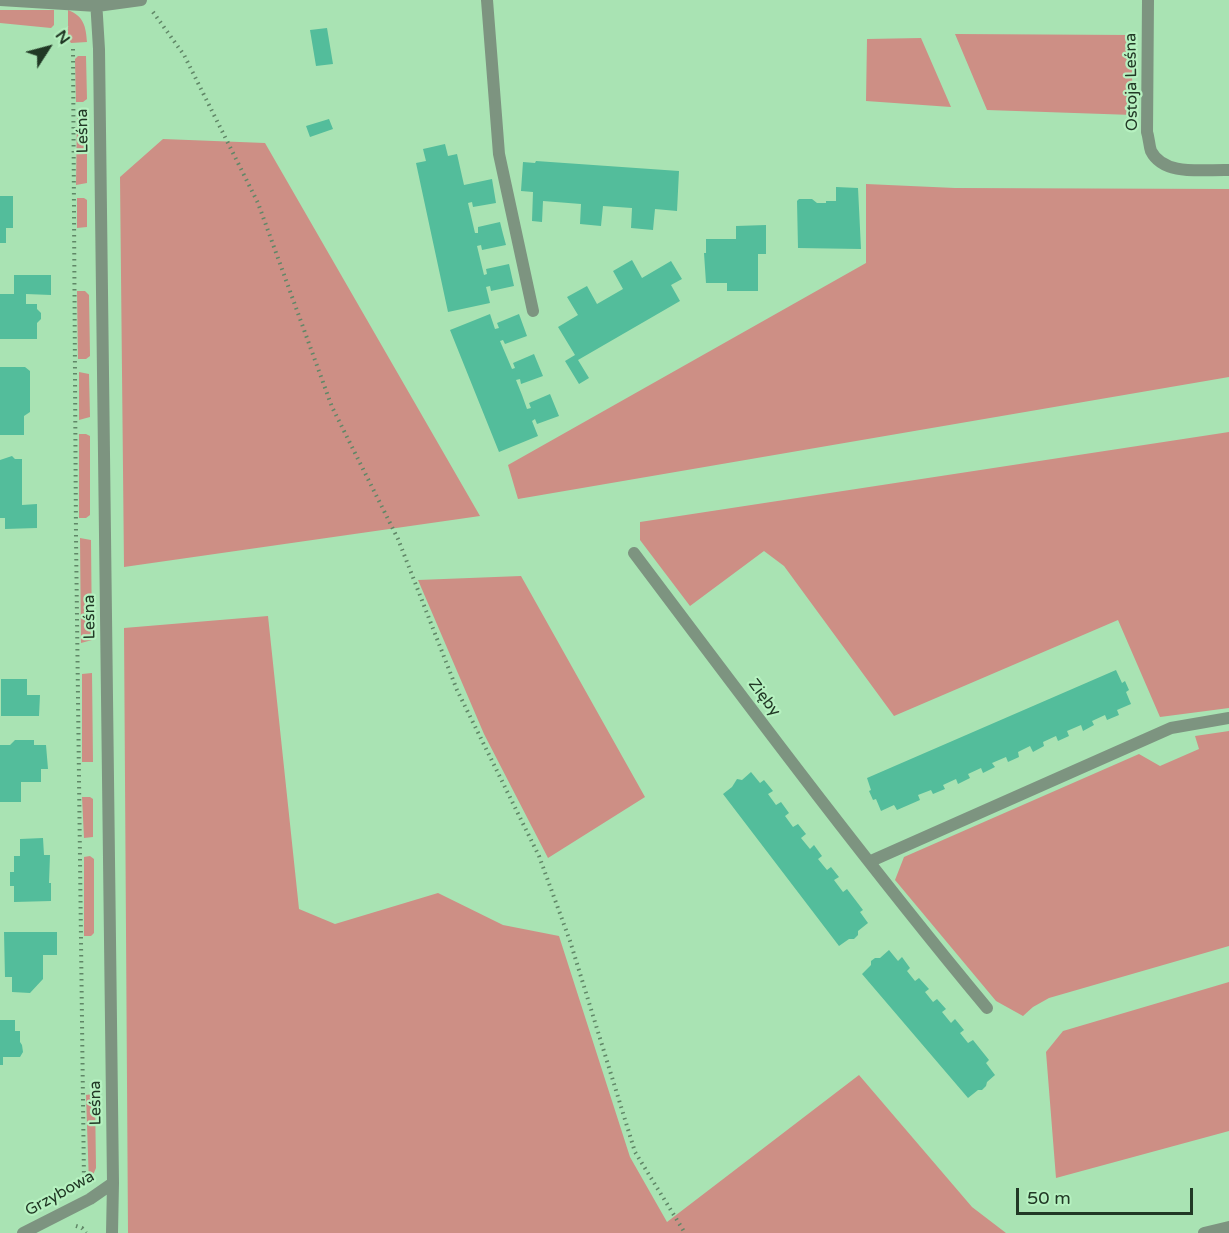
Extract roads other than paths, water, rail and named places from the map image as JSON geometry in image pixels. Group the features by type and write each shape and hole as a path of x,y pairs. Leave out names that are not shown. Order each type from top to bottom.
{"street":[{"path":"0,0 146,4"},
{"path":"487,0 499,154 533,311"},
{"name":"Ostoja Leśna","path":"1148,0 1147,132 1151,150 1161,163 1172,168 1229,170"},
{"name":"Leśna","path":"96,3 112,1233"},
{"name":"Zięby","path":"634,553 800,773 871,861 917,923 987,1008"},
{"path":"871,861 1172,728 1229,718"},
{"name":"Grzybowa","path":"23,1233 90,1199 113,1183"},
{"path":"1204,1233 1229,1227"}]}
